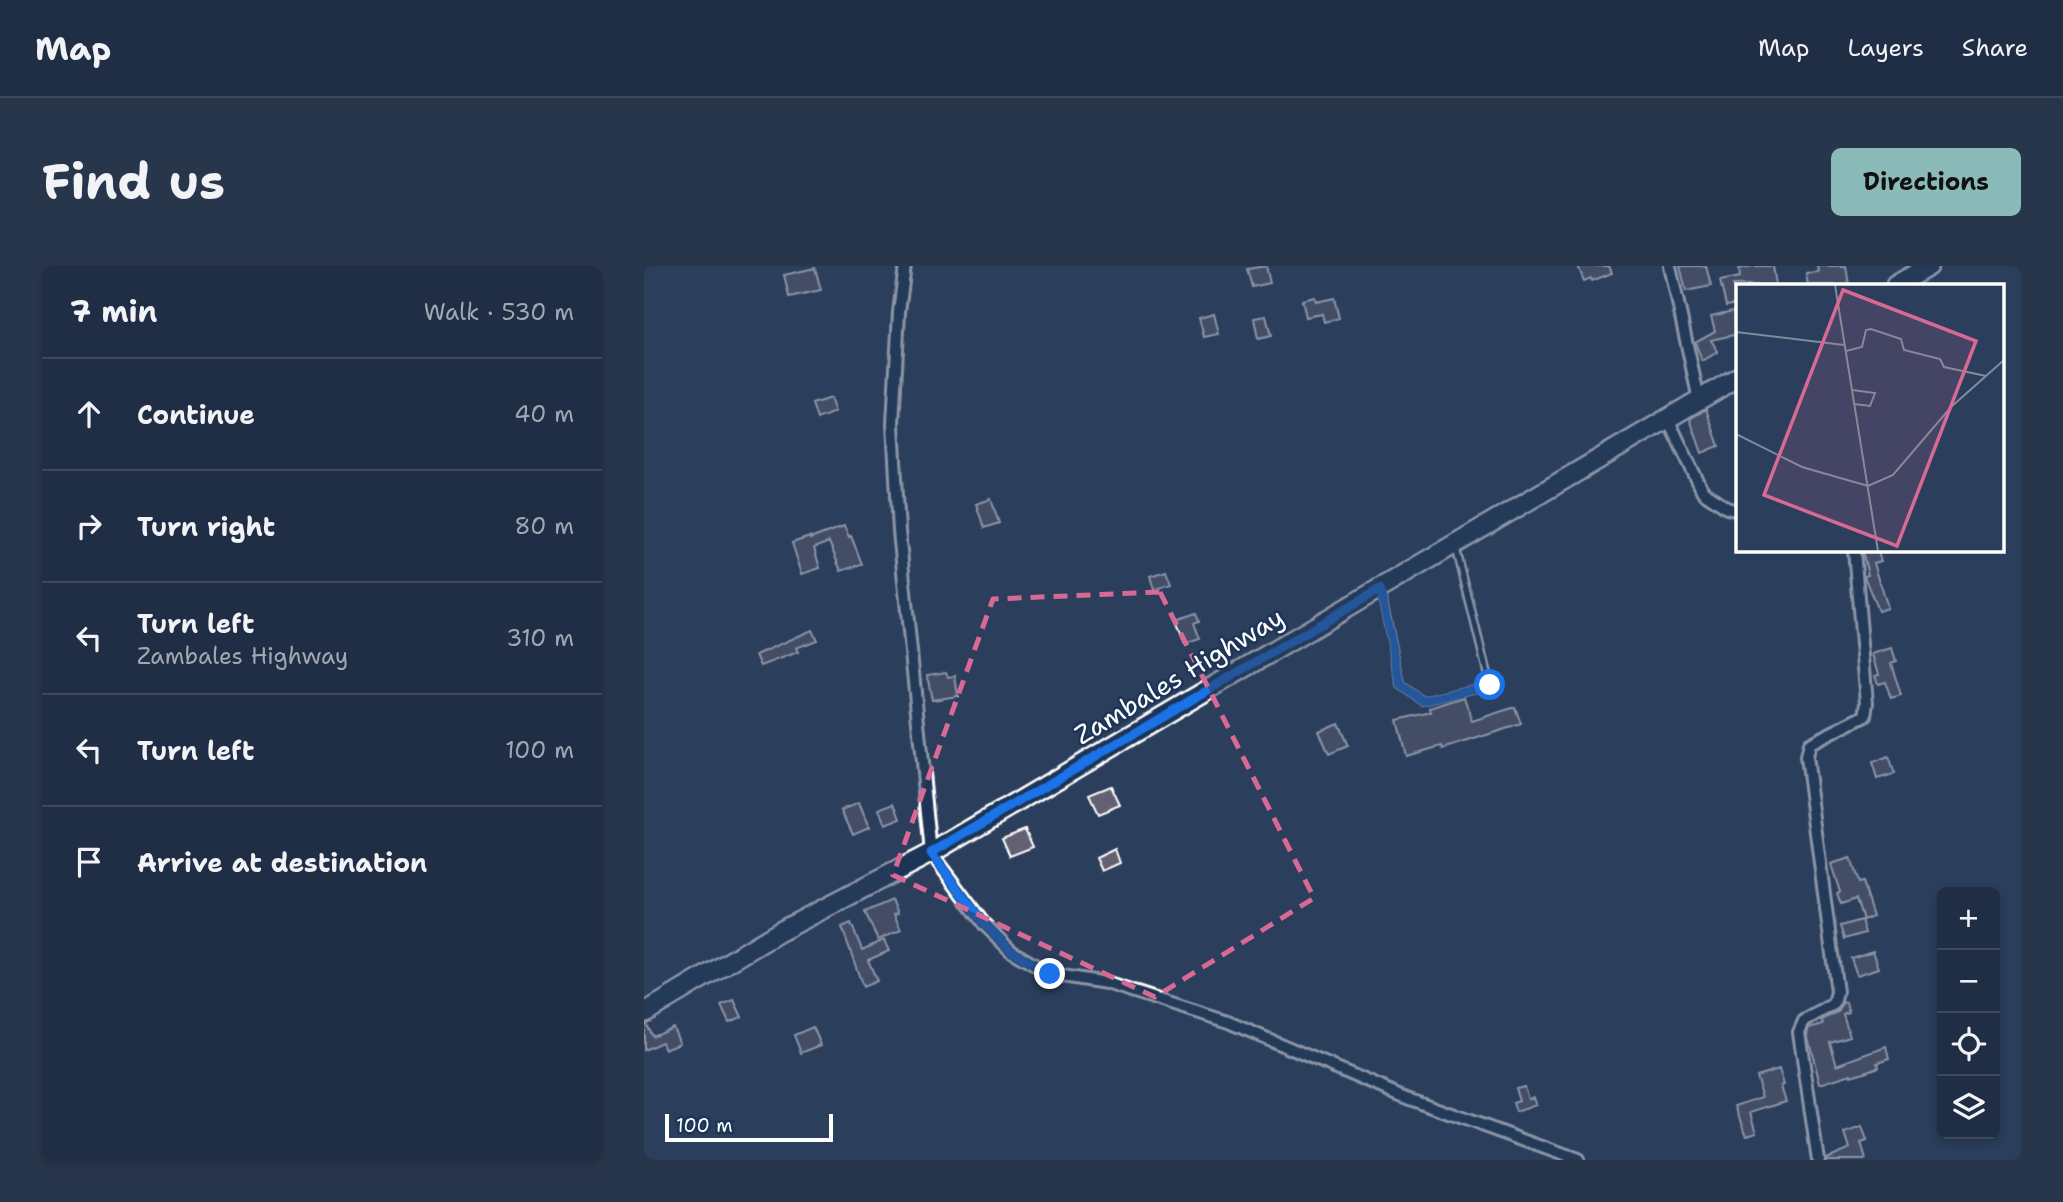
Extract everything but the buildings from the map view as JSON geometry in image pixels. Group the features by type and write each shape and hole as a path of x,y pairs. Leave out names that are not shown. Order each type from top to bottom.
{"main road":[{"path":"1898,284 1925,267"},
{"name":"Zambales Highway","path":"644,1013 779,932 931,853 1736,378"}],"street":[{"path":"905,266 899,312 893,424 899,531 931,853 984,924 1011,951 1050,974 1106,983 1228,1022 1407,1098 1578,1160"},
{"path":"1670,266 1699,400"},
{"path":"1668,419 1703,492 1727,508 1736,510"},
{"path":"1818,1160 1799,1032 1804,1021 1834,1004 1837,992 1806,757 1809,744 1865,716 1867,703 1854,551"}],"lane":[{"path":"1380,589 1401,685 1423,701 1490,685 1455,545"}],"highlighted area":[{"path":"1160,592 1314,898 1155,997 893,875 993,599"}],"route":[{"path":"1050,974 1011,951 984,924 931,853 1380,589 1401,685 1423,701 1490,685"}]}
